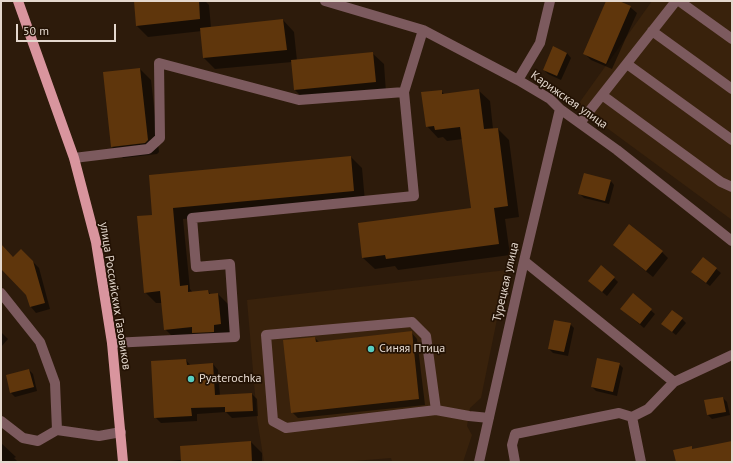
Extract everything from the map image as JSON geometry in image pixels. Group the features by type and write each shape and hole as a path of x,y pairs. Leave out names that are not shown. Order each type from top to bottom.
{"main road":[{"name":"улица Российских Газовиков","path":"18,1 74,158 96,242 112,343 123,462"}],"street":[{"name":"Карижская улица","path":"325,1 336,3 423,30 518,80 550,100 560,109 617,150 732,241"},
{"path":"518,80 540,43 550,1"},
{"path":"580,123 677,1 732,39"},
{"path":"112,343 235,337 230,264 196,267 192,218 414,196 404,92 423,30"},
{"path":"652,31 732,89"},
{"path":"74,158 148,149 160,138 158,63 299,100 404,92"},
{"path":"627,64 732,140"},
{"path":"602,95 721,182 732,187"},
{"name":"Турецкая улица","path":"479,462 560,109"},
{"path":"524,261 674,382"},
{"path":"1,293 40,342 55,383 57,430"},
{"path":"436,410 426,336 412,322 266,335 273,421 286,428 436,410 489,418"},
{"path":"515,462 512,445 515,434 619,413 632,417 648,409 674,382 732,355"},
{"path":"632,417 641,462"},
{"path":"1,421 23,438 38,441 57,430 100,436 121,432"}],"shaded area":[{"path":"652,1 732,1 732,220 577,106"},
{"name":"Синяя Птица","path":"507,270 481,398 470,408 467,426 472,435 463,462 392,462 391,458 342,462 264,462 257,418 247,300"}],"building":[{"path":"134,1 199,1 200,19 136,26"},
{"path":"606,1 619,1 631,6 606,64 583,54"},
{"path":"283,19 287,50 203,58 200,28"},
{"path":"553,46 567,53 557,76 543,70"},
{"path":"373,52 376,82 294,90 291,60"},
{"path":"140,68 148,140 145,143 111,147 103,72"},
{"path":"479,89 484,129 498,128 508,206 494,208 499,244 386,259 385,255 362,258 358,223 471,208 460,127 435,130 434,126 426,127 421,92 442,90 442,94"},
{"path":"351,156 354,191 173,208 180,286 188,285 188,292 208,290 209,294 218,293 221,324 214,325 214,332 192,333 192,327 164,330 160,291 144,293 137,216 152,215 149,175"},
{"path":"584,173 611,180 605,201 578,194"},
{"path":"629,224 663,251 646,271 613,245"},
{"path":"1,244 13,257 21,249 33,261 45,303 30,307 26,295 1,269"},
{"path":"703,257 717,268 706,283 691,272"},
{"path":"601,265 615,277 602,292 588,281"},
{"path":"633,293 652,309 640,324 620,309"},
{"path":"672,310 683,318 672,332 661,324"},
{"path":"554,320 571,323 564,352 548,349"},
{"path":"412,331 419,399 291,413 283,340 315,337 316,342"},
{"path":"597,358 620,363 613,392 591,387"},
{"path":"186,359 187,365 213,363 215,395 252,393 253,411 225,412 225,407 191,408 192,416 154,418 151,361"},
{"path":"29,369 34,387 10,393 6,375"},
{"path":"723,397 726,412 707,415 704,400"},
{"path":"251,441 252,462 181,462 180,446"},
{"path":"732,441 732,462 676,462 673,450 692,446 692,449"}],"place":[{"name":"Синяя Птица","path":"371,349"},
{"name":"Pyaterochka","path":"191,379"}]}
